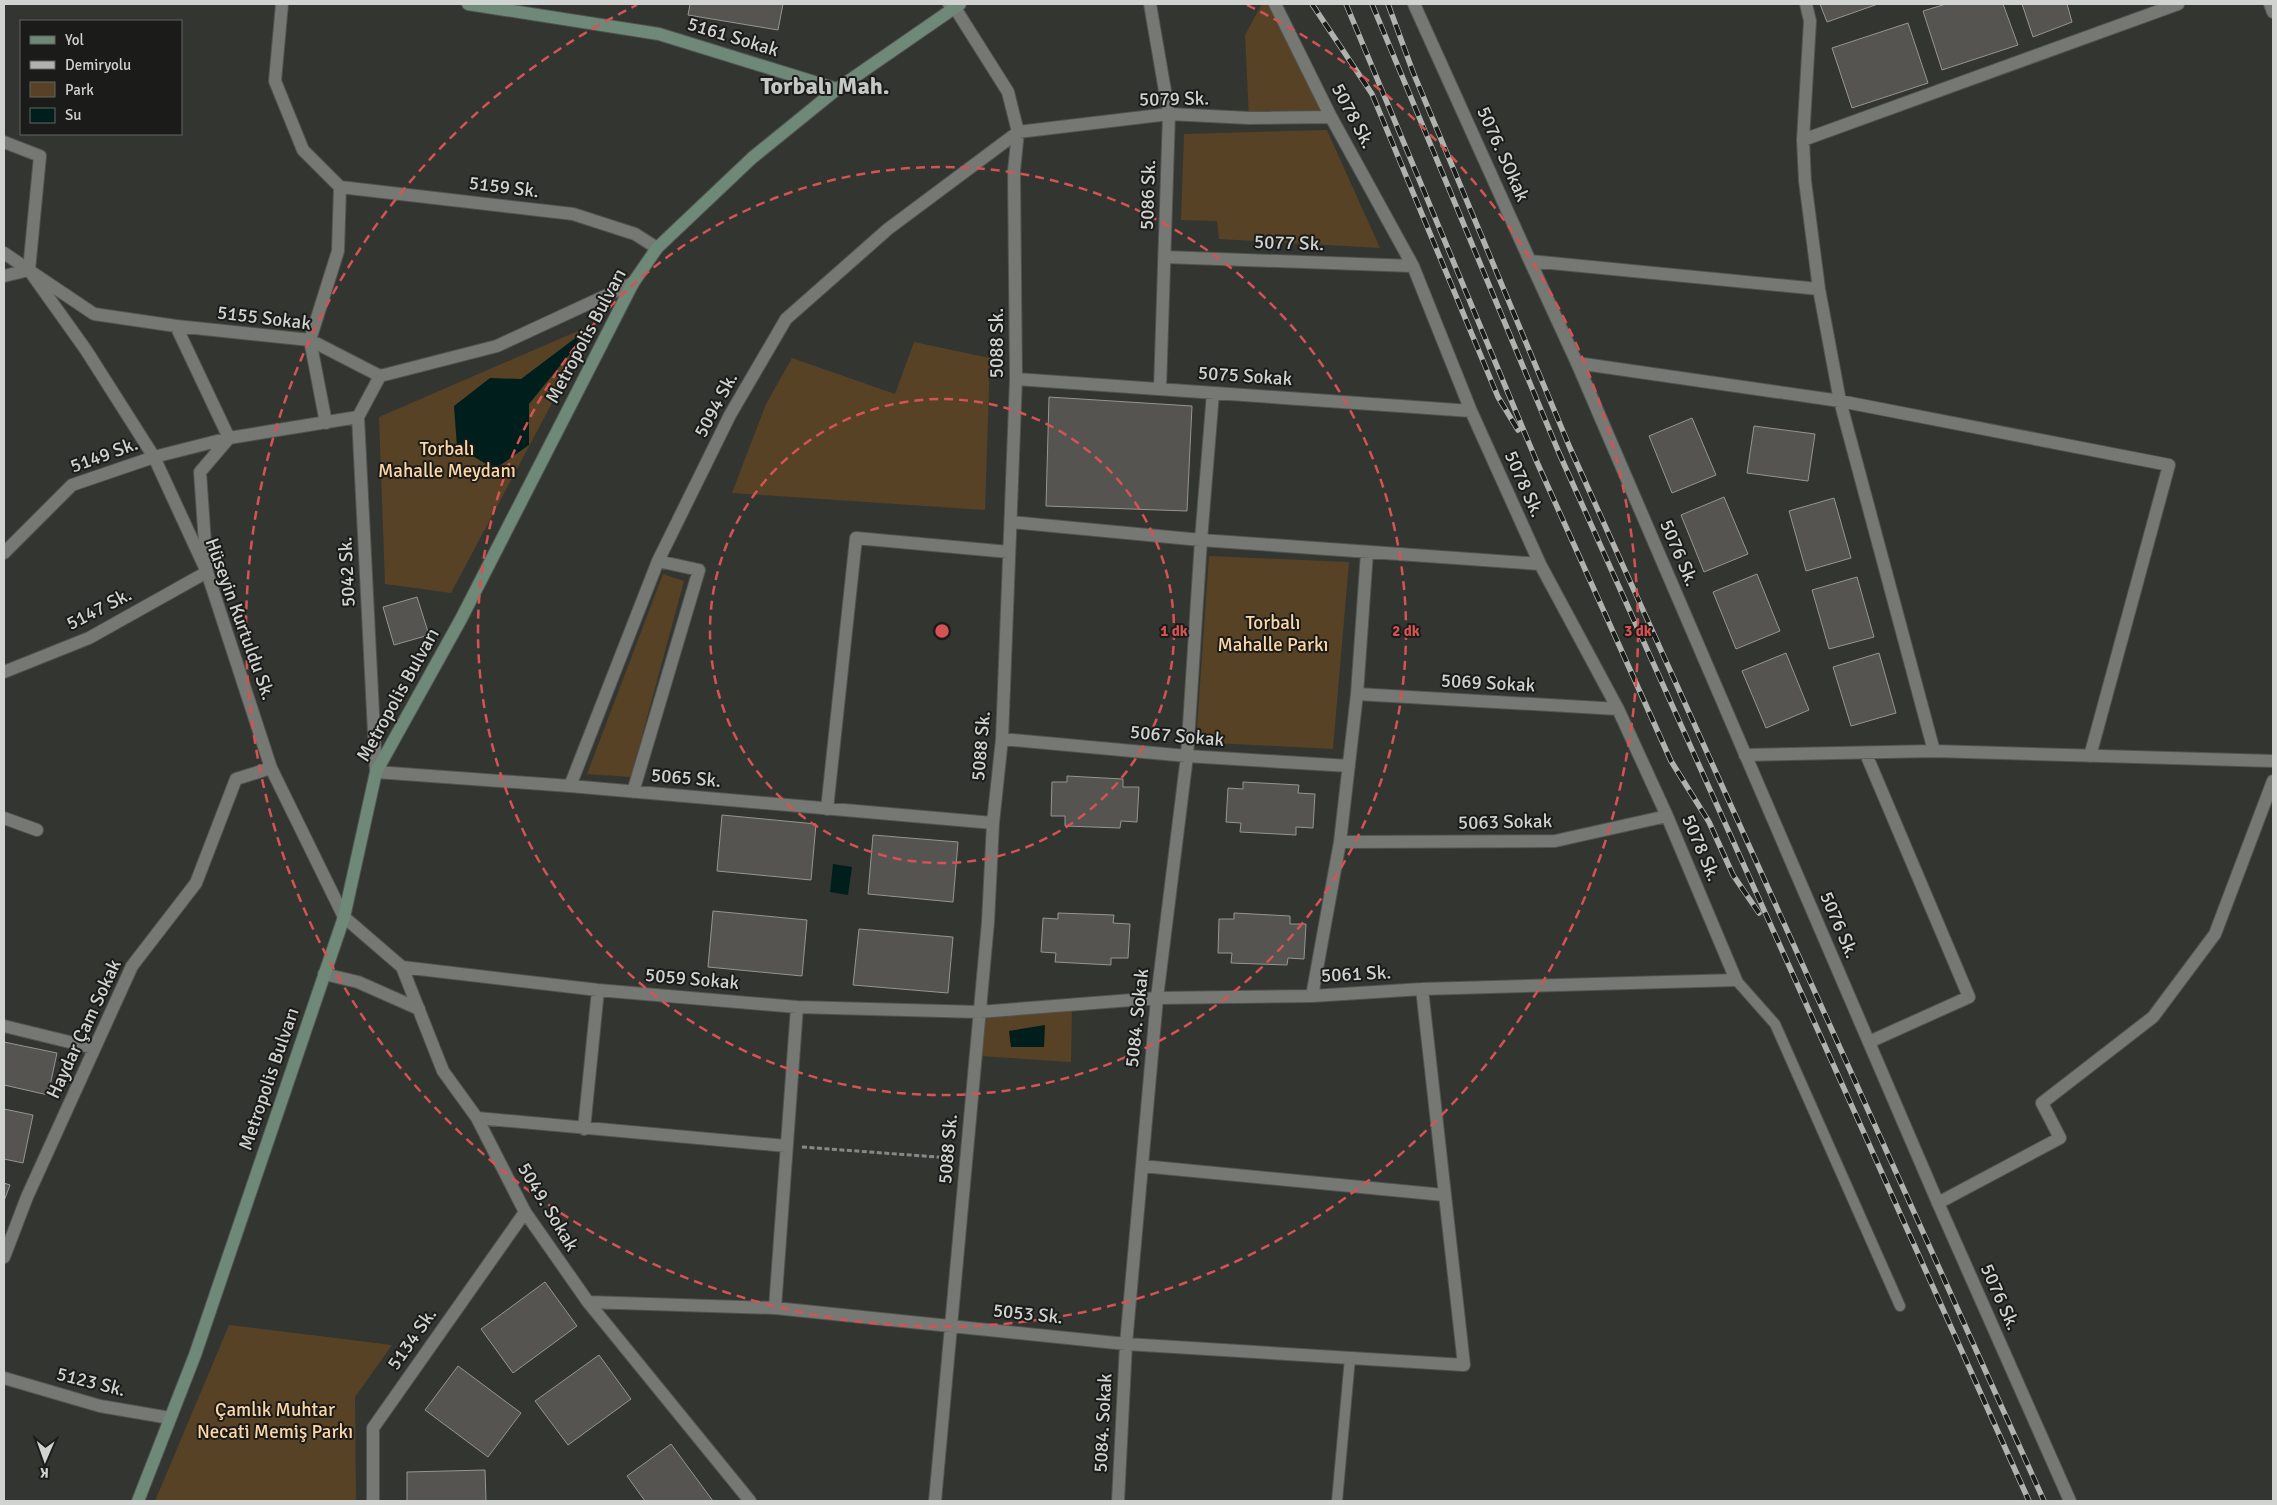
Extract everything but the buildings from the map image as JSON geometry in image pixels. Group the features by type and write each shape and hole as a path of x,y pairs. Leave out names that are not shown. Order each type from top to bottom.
{"main road":[{"name":"5161 Sokak","path":"468,4 503,6 659,34 837,89"},
{"name":"Metropolis Bulvarı","path":"138,1501 195,1355 344,917 376,772 461,619 634,283 657,248 752,158 837,89 955,5"}],"street":[{"path":"282,4 276,81 303,150 340,187 338,251 310,340 326,423"},
{"name":"5086 Sk.","path":"1150,4 1169,114 1160,389"},
{"name":"5078 Sk.","path":"1275,4 1332,117 1412,266 1470,411 1540,564 1618,709 1667,816 1736,980"},
{"name":"5076. SOkak","path":"1414,4 1577,363"},
{"path":"1806,4 1810,21 1803,140 1805,181 1819,289 1840,401 1934,752"},
{"path":"1803,140 2178,4"},
{"path":"2270,4 2273,12"},
{"name":"5088 Sk.","path":"936,1501 988,922 993,823 1002,739 1016,379 1014,171 1018,132 1008,92 955,5"},
{"name":"5079 Sk.","path":"1018,132 1169,114 1249,118 1332,117"},
{"name":"5094 Sk.","path":"570,786 658,561 730,415 786,319 888,229 1018,132"},
{"path":"4,142 40,156 29,270 4,276"},
{"name":"5159 Sk.","path":"340,187 573,214 635,234 657,248"},
{"name":"5155 Sokak","path":"4,253 94,314 176,326 310,340 380,376"},
{"name":"5077 Sk.","path":"1164,257 1412,266"},
{"path":"1530,261 1819,289"},
{"name":"Hüseyin Kurtuldu Sk.","path":"29,270 86,350 154,457 207,572 271,768 344,917"},
{"path":"358,417 380,376 498,346 634,283"},
{"path":"176,326 229,438 200,472 207,572"},
{"path":"1577,363 1840,401 2168,465 2090,756"},
{"name":"5076 Sk.","path":"1577,363 1938,1203 2070,1501"},
{"name":"5075 Sokak","path":"1016,379 1470,411"},
{"name":"5084. Sokak","path":"1118,1501 1126,1344 1157,998 1187,756 1213,393"},
{"name":"5149 Sk.","path":"4,553 72,485 154,457 229,438 358,417"},
{"name":"5042 Sk.","path":"358,417 376,772"},
{"path":"1011,522 1201,540 1540,564"},
{"path":"827,810 856,538 1009,552"},
{"path":"1312,996 1340,842 1357,694 1367,552"},
{"path":"633,792 699,570 658,561"},
{"name":"5147 Sk.","path":"4,672 89,638 207,572"},
{"name":"5069 Sokak","path":"1357,694 1618,709"},
{"name":"5067 Sokak","path":"1002,739 1187,756 1349,766"},
{"path":"1746,755 1934,752 2273,761"},
{"path":"1866,754 1969,997 1869,1042"},
{"name":"Haydar Çam Sokak","path":"4,1257 27,1197 132,966 196,883 236,779 271,768"},
{"name":"5065 Sk.","path":"376,772 570,786 827,810 993,823"},
{"path":"1938,1203 2060,1138 2042,1103 2153,1017 2215,934 2273,781"},
{"name":"5063 Sokak","path":"1340,842 1555,841 1667,816"},
{"path":"4,818 37,830"},
{"name":"5049. Sokak","path":"344,917 402,967 443,1071 477,1118 525,1212 588,1302 750,1501"},
{"name":"5059 Sokak","path":"402,967 598,990 797,1007 979,1012"},
{"path":"324,974 358,982 419,1009"},
{"name":"5061 Sk.","path":"979,1012 1157,998 1312,996 1422,990 1736,980"},
{"path":"584,1129 598,990"},
{"path":"1142,1166 1444,1195 1422,990"},
{"path":"775,1308 797,1007"},
{"path":"4,1026 94,1048"},
{"path":"477,1118 786,1146"},
{"name":"5053 Sk.","path":"588,1302 775,1308 1126,1344 1464,1365 1444,1195"},
{"name":"5134 Sk.","path":"373,1501 373,1428 525,1212"},
{"name":"5123 Sk.","path":"4,1378 100,1406 170,1418"}],"lane":[{"path":"1736,980 1775,1024 1900,1306"},
{"path":"1337,1501 1350,1358"}],"path":[{"path":"786,1146 966,1159"}],"green space":[{"path":"1262,4 1275,4 1331,117 1249,118 1245,35"},
{"path":"1327,130 1380,248 1219,239 1217,221 1181,220 1184,134"},
{"name":"Torbalı Mahalle Meydanı","path":"594,324 451,593 385,584 379,417"},
{"path":"914,342 990,358 985,510 732,493 766,404 792,358 895,394"},
{"name":"Torbalı Mahalle Parkı","path":"1209,556 1349,562 1333,749 1196,742"},
{"path":"663,574 684,581 631,777 587,774"},
{"path":"1072,1006 1071,1062 979,1056 979,1012"},
{"name":"Çamlık Muhtar Necati Memiş Parkı","path":"229,1325 392,1345 355,1397 356,1501 155,1501"}],"water":[{"path":"594,324 529,404 529,445 495,469 457,447 454,406 490,378 521,379"},
{"path":"833,864 852,867 848,895 830,892"},
{"path":"1045,1025 1044,1047 1011,1047 1009,1031"}],"railway":[{"path":"1312,4 1372,94 1498,397 1518,430"},
{"path":"1346,4 1536,460 1671,761 1709,822 1733,875 1759,913"},
{"path":"1372,4 1559,453 2029,1501"},
{"path":"1388,4 1413,72 1570,448 2044,1501"}],"district":[{"name":"Torbalı Mah.","path":"825,86"}]}
